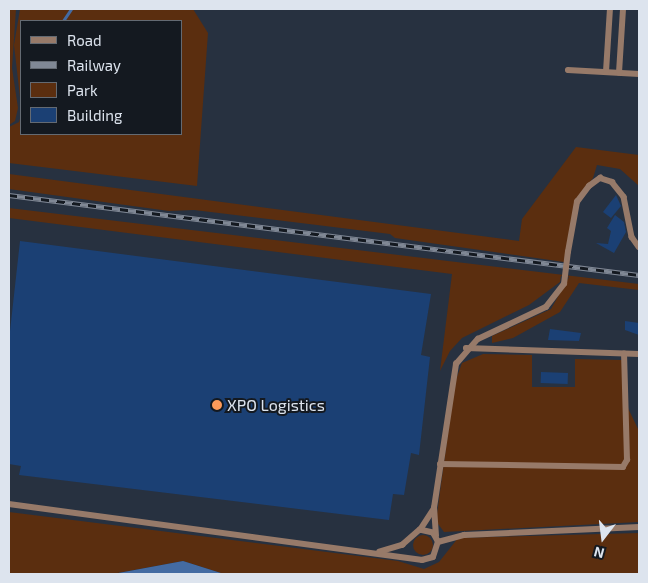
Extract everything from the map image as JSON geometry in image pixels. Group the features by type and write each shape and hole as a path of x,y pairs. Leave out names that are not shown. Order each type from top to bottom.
{"street":[{"path":"606,72 611,9 623,9 619,73"},
{"path":"568,70 639,74"},
{"path":"9,504 412,556 422,560 433,557 437,539 434,508 453,372 466,348 486,334 537,313 555,299 564,284 577,202 588,186 600,178 612,182 624,197 632,237 639,247"},
{"path":"466,348 639,354"},
{"path":"440,464 623,467 627,460 624,354"},
{"path":"380,552 403,545 420,530 434,508"},
{"path":"420,530 437,539 464,535 639,527"},
{"path":"408,539 412,556"}],"green space":[{"path":"9,9 16,9 12,68 18,108 15,121 9,125"},
{"path":"20,9 193,9 208,33 197,186 9,163 9,127 19,122 20,118 20,135 182,135 182,20 20,20 20,97 14,45"},
{"path":"576,147 639,155 639,186 620,169 597,165 593,178 575,201 564,262 395,238 390,234 194,210 169,211 9,189 9,174 519,241 522,219"},
{"path":"9,208 639,284 639,290 579,283 560,312 513,338 492,343 492,336 551,309 569,277 561,276 560,282 529,305 462,338 450,351 440,371 452,274 9,218"},
{"path":"483,354 532,355 532,387 575,387 575,359 622,360 627,406 639,431 639,522 444,532 436,521 455,382 462,363"},
{"path":"9,512 398,561 424,569 439,562 458,538 639,533 639,574 224,574 183,561 112,574 9,574"},
{"path":"423,535 430,538 433,545 430,552 423,555 416,552 413,545 416,538"}],"water":[{"path":"183,561 224,574 113,574"}],"building":[{"path":"616,195 621,206 611,218 603,212"},
{"path":"615,215 624,222 626,232 614,253 596,243 608,244 611,231 607,228"},
{"name":"XPO Logistics","path":"20,241 431,294 421,355 430,357 419,455 411,453 404,495 393,494 389,520 19,475 21,466 9,464 9,340"},
{"path":"625,321 639,323 639,335 625,330"},
{"path":"550,329 581,333 579,341 548,340"},
{"path":"541,372 568,373 568,384 541,383"}],"waterway":[{"path":"64,20 71,9"}],"railway":[{"path":"9,195 639,275"}],"place":[{"name":"XPO Logistics","path":"217,405"}]}
